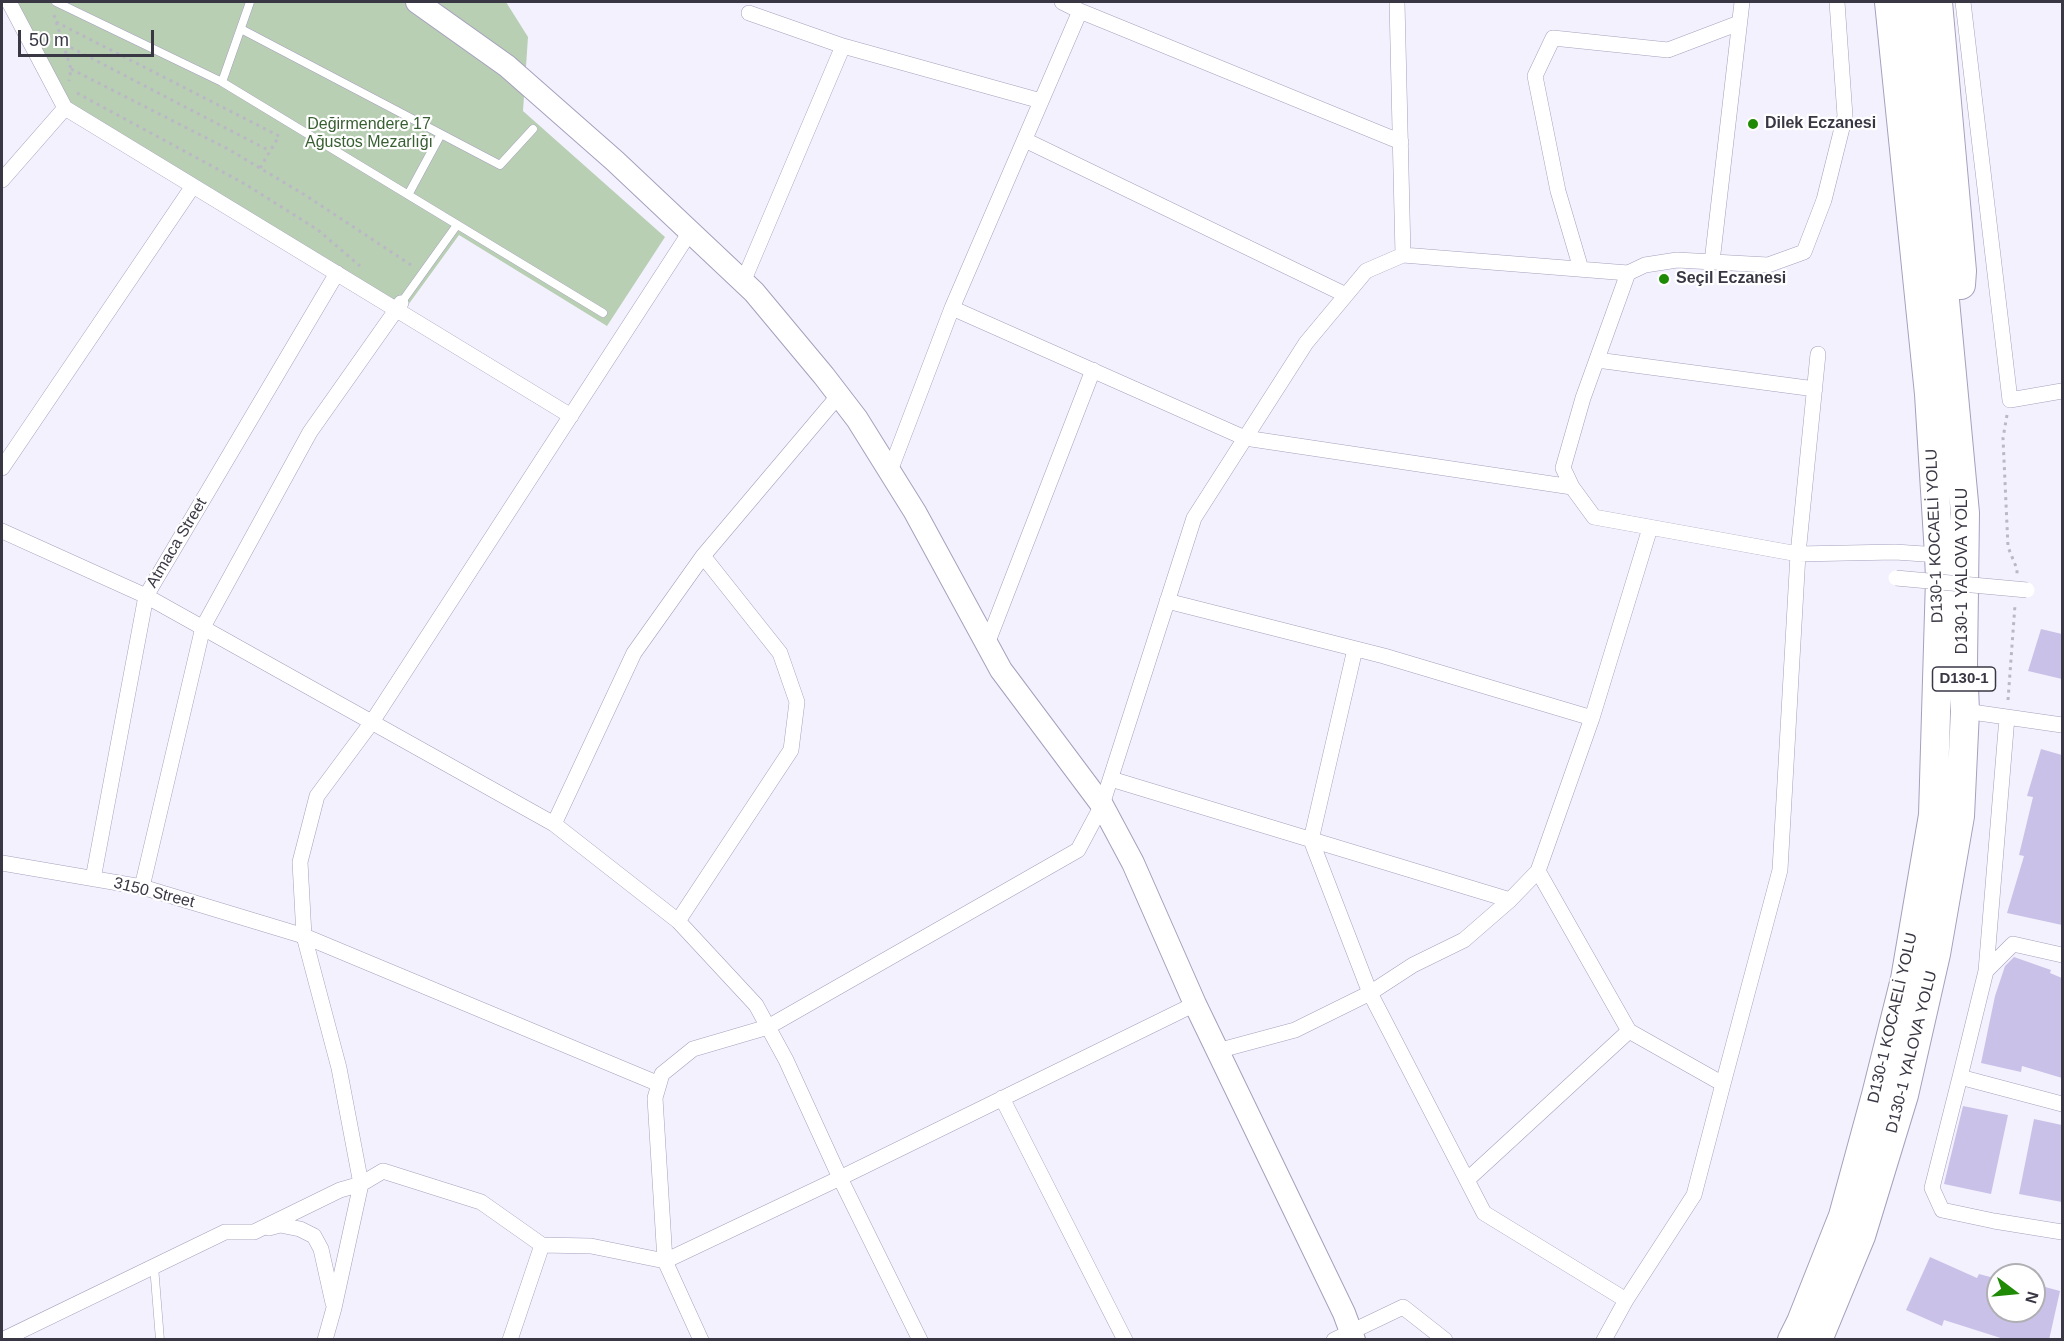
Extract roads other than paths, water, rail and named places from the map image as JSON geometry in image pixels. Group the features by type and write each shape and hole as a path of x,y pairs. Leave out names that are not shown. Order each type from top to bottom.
{"highway":[{"path":"1872,2 1906,278 1941,390"},
{"name":"D130-1 KOCAELİ YOLU","path":"1792,1340 1843,1216 1876,1095 1905,979 1933,815 1940,579 1941,390 1889,2"},
{"name":"D130-1 YALOVA YOLU","path":"1818,1340 1861,1236 1904,1095 1936,954 1960,816 1965,711 1963,664 1965,513 1941,390 1938,226 1911,2"},
{"path":"1938,2 1962,271 1941,390"}],"street":[{"path":"9,2 65,108 337,273 399,306 571,416"},
{"path":"417,2 507,66 615,161 754,292 839,395 857,419 915,512 1001,670 1102,805 1133,863 1346,1337 1403,1307 1445,1340"},
{"path":"1062,2 1401,142"},
{"path":"1397,2 1403,255"},
{"path":"1712,262 1742,2"},
{"path":"701,1340 665,1261 655,1098 662,1074 693,1049 768,1027 1078,850 1102,805 1194,518 1306,343 1366,271 1403,255 1628,273 1644,265 1677,260 1768,265 1804,252 1824,201 1845,116 1837,2"},
{"path":"1963,2 2010,400 2062,391"},
{"path":"890,471 952,308 1080,11"},
{"path":"749,13 843,46 1041,101"},
{"path":"1581,269 1558,191 1534,76 1553,38 1668,50 1739,23"},
{"path":"743,282 843,46"},
{"path":"2,180 65,108"},
{"path":"1025,140 1346,295"},
{"path":"2,468 193,186"},
{"path":"325,1340 361,1184 339,1068 304,936 300,862 317,796 372,722 690,232"},
{"name":"Atmaca Street","path":"93,879 146,596 337,273"},
{"path":"1628,273 1583,398 1563,468 1572,487 1594,518 1798,554 1894,552 1939,555"},
{"path":"142,887 203,627 310,432 399,306"},
{"path":"952,308 1245,438 1572,487"},
{"path":"1604,1340 1626,1300 1694,1195 1780,870 1798,554 1818,354"},
{"path":"1597,360 1815,389"},
{"path":"987,644 1093,370"},
{"path":"554,824 634,653 703,556 839,395"},
{"path":"1217,1051 1295,1030 1370,993 1413,965 1464,940 1510,900 1538,871 1592,718 1650,528"},
{"path":"2,531 146,596 554,824 678,921 756,1005 786,1060 840,1178 920,1340"},
{"path":"678,921 791,750 797,702 780,653 703,556"},
{"path":"1896,578 2021,586"},
{"path":"1167,601 1355,649 1592,718"},
{"path":"1355,649 1311,840 1370,993 1484,1213 1626,1300"},
{"path":"1965,711 2062,725"},
{"path":"2007,717 1986,971 1932,1188 1942,1210 2062,1232"},
{"path":"1111,779 1510,900"},
{"name":"3150 Street","path":"2,863 142,887 304,936 659,1084"},
{"path":"1538,871 1629,1031 1723,1084"},
{"path":"1986,971 2013,944 2062,955"},
{"path":"254,1232 340,1190 361,1184 383,1171 481,1202 542,1245 591,1246 665,1261 1195,1004"},
{"path":"1467,1180 1629,1031"},
{"path":"1960,1077 2062,1104"},
{"path":"1002,1098 1125,1340"},
{"path":"2,1340 225,1232 254,1232 280,1225 300,1229 314,1236 321,1249 334,1308"},
{"path":"510,1340 542,1245"}],"lane":[{"path":"56,2 222,82 603,313"},
{"path":"222,82 250,2"},
{"path":"241,29 500,165 533,129"},
{"path":"408,195 441,134"},
{"path":"399,306 457,225"},
{"path":"153,1340 160,1335 154,1266"}],"place":[{"name":"Dilek Eczanesi","path":"1753,124"},
{"name":"Seçil Eczanesi","path":"1664,279"}],"park label":[{"name":"Değirmendere 17 Ağustos Mezarlığı","path":"369,134"}]}
